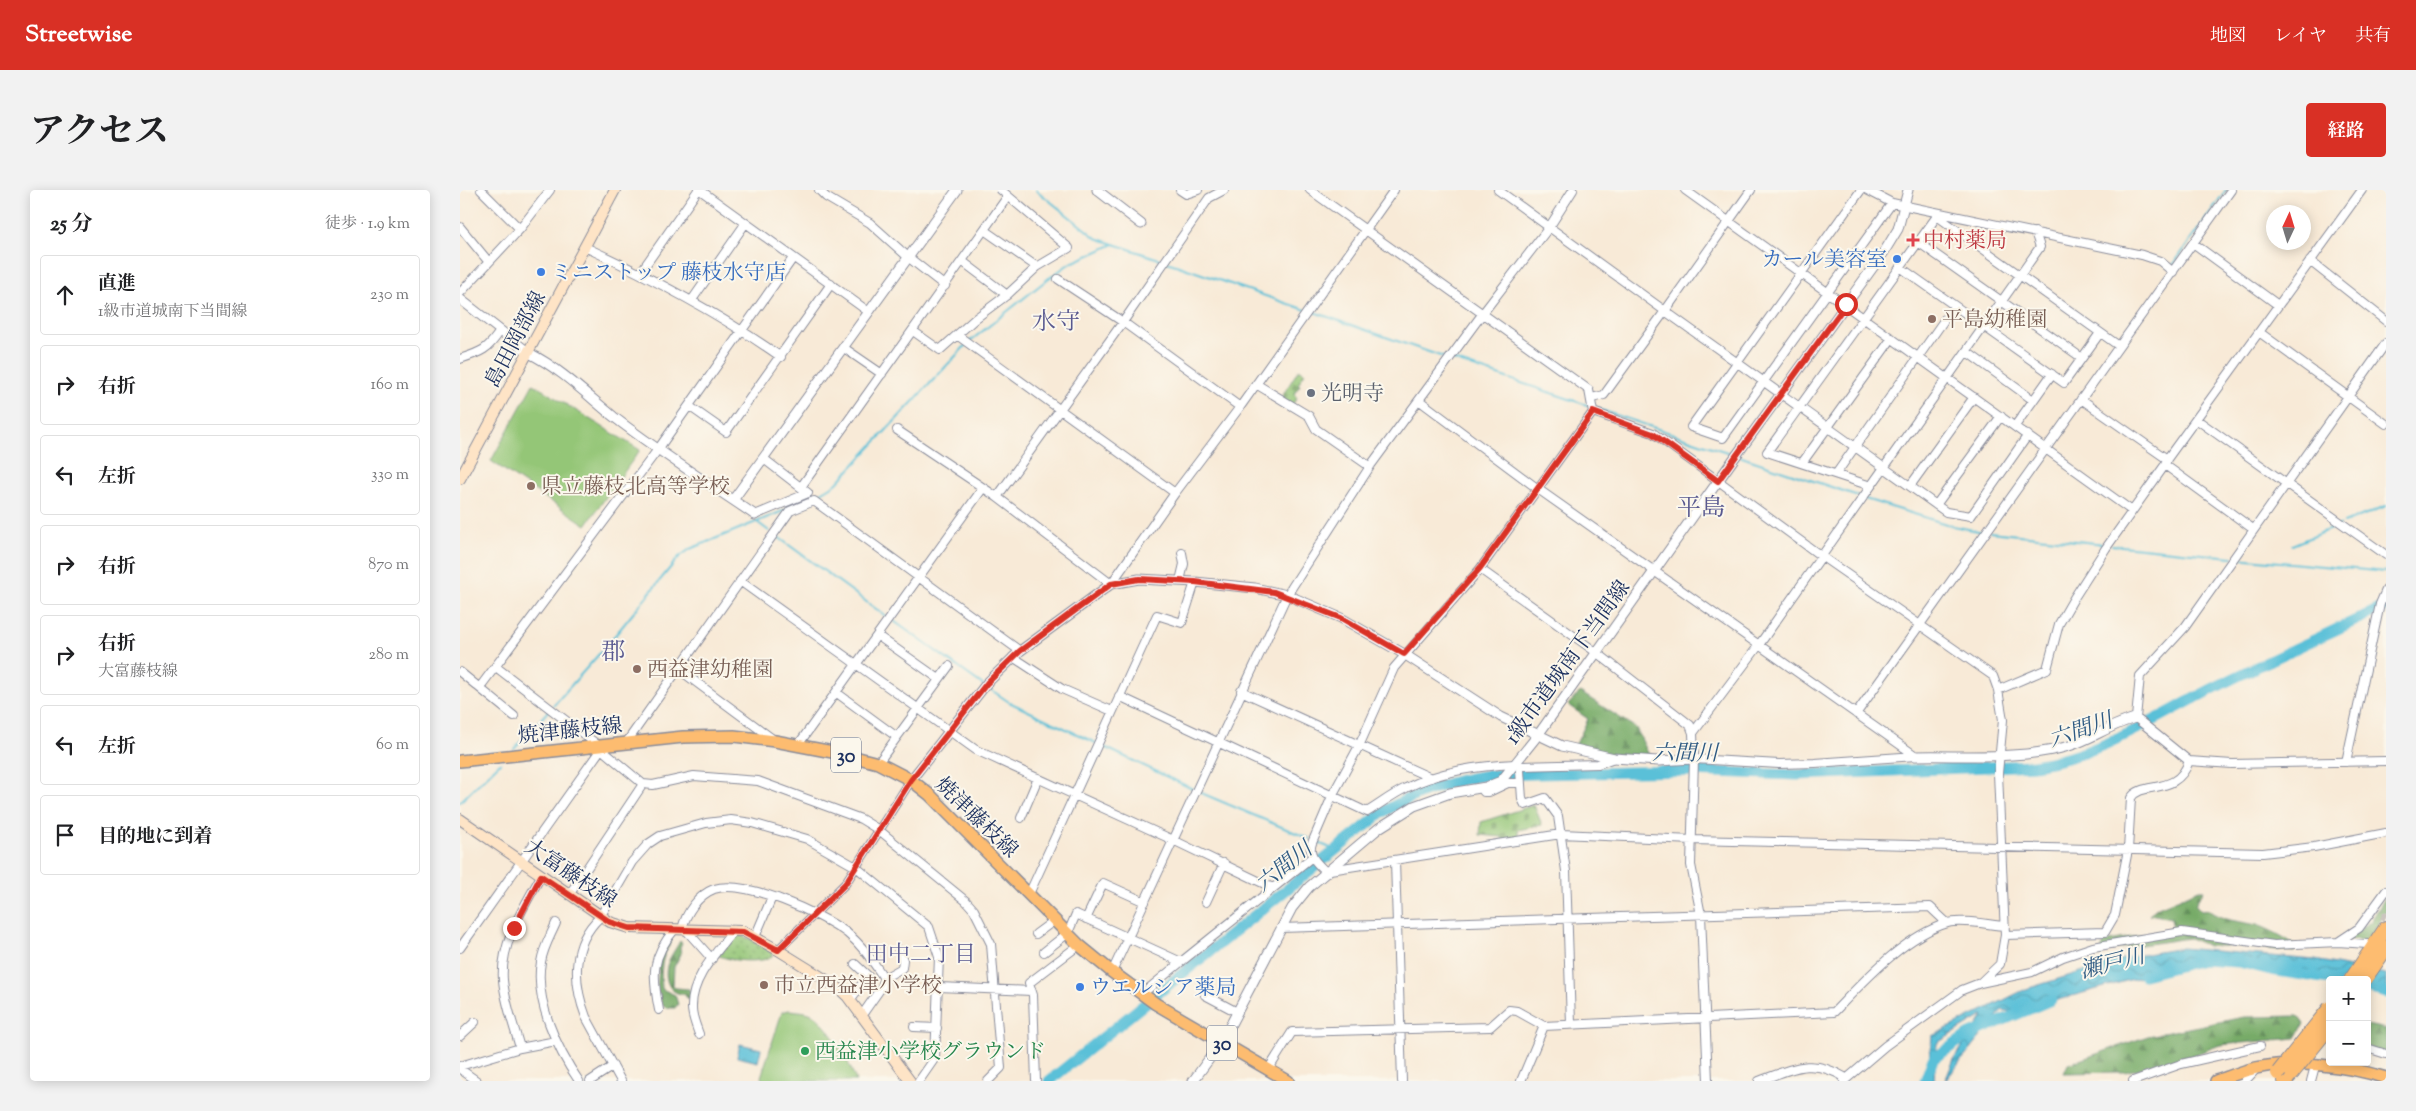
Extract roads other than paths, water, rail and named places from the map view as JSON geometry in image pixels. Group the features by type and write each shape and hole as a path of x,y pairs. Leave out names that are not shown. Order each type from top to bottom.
{"highway":[{"path":"2365,976 2384,922"},
{"path":"2354,976 2377,944"},
{"path":"2272,1081 2326,1013"},
{"path":"2285,1081 2326,1031"}],"main road":[{"name":"島田岡部線","path":"460,480 615,190"},
{"name":"焼津藤枝線","path":"460,761 714,735 775,741 878,763 911,780 930,795 1079,945 1112,972 1156,1004 1288,1081"},
{"name":"大富藤枝線","path":"460,819 600,917 629,928 734,930 755,937 778,950 836,986 862,1015 910,1081"},
{"path":"2216,1081 2256,1068 2276,1065 2345,1069 2386,1078"}],"street":[{"path":"481,190 520,228"},
{"path":"460,293 520,228 550,190"},
{"path":"640,273 699,190 869,312"},
{"path":"819,190 826,197 870,222 908,257 945,286"},
{"path":"733,500 957,190"},
{"path":"913,331 940,350 1007,295 1037,267 1069,248 1001,190"},
{"path":"1097,190 1141,224"},
{"path":"1180,190 1186,194 1198,190"},
{"path":"996,497 1123,322 1209,198 1224,190"},
{"path":"1310,190 1589,390 1592,398 1593,412 1480,568 1404,654 1394,668 1359,746 1333,794 1312,841 1310,849 1313,859 1326,870 1395,861 1561,834 1692,840 2001,848 2276,852 2386,833"},
{"path":"778,950 845,884 911,780 987,683 1016,654 1111,584 1175,493 1240,407 1394,190"},
{"path":"1498,190 1550,226 1763,383 1946,512 1971,516 2028,434"},
{"path":"1112,972 1174,840 1217,741 1287,595 1371,465 1550,226 1573,190"},
{"path":"1685,190 2028,434 2132,511"},
{"path":"1592,398 1604,395 1751,190"},
{"path":"1860,190 1691,427 1723,438 1892,203"},
{"name":"1級市道城南下当間線","path":"1193,1081 1221,1042 1281,928 1302,896 1326,870 1379,828 1414,806 1450,793 1481,788 1501,781 1517,772 1538,735 1596,652 1893,239 1908,190"},
{"path":"1856,714 2230,190"},
{"path":"1998,690 2048,668 2060,624 2106,548 2196,419 2362,190"},
{"path":"1870,191 1892,203 1937,215 2035,232 2142,255 2160,262 2173,272"},
{"path":"801,487 1008,196"},
{"path":"1871,486 1767,452 1937,215"},
{"path":"1937,215 2119,346"},
{"path":"692,300 745,224"},
{"path":"460,227 488,261"},
{"path":"984,230 1037,267"},
{"path":"1693,733 1759,645 2021,275 2040,247 2035,232"},
{"path":"1918,242 2082,358"},
{"path":"2194,243 2278,305"},
{"path":"585,247 692,300 743,330 781,357"},
{"path":"480,687 659,448 793,258"},
{"path":"962,261 1007,295"},
{"path":"2310,261 2386,321"},
{"path":"1900,267 2064,383 2100,332"},
{"path":"1058,279 1123,322 1240,407"},
{"path":"689,406 726,432 831,284"},
{"path":"460,299 529,353 542,359 615,417 755,515 808,493 764,459"},
{"path":"1836,474 1954,306"},
{"path":"460,359 484,351 492,344 500,331"},
{"path":"2259,332 2386,424"},
{"path":"957,335 971,347 1175,493"},
{"path":"1802,463 1892,338"},
{"path":"2138,719 2138,682 2143,670 2169,646 2185,627 2229,562 2386,343"},
{"path":"844,348 882,374"},
{"path":"1967,352 2033,400"},
{"path":"2015,426 2052,374"},
{"path":"1256,384 1309,416 1316,429 1368,466 1371,465"},
{"path":"1910,486 1974,396"},
{"path":"2081,399 2254,529"},
{"path":"1420,401 1538,489 1916,756"},
{"path":"1593,412 1653,434 1821,556 1993,676 1998,690 2003,720 1998,773 2005,935 2000,964 1980,983"},
{"path":"1936,505 2001,416"},
{"path":"2196,419 2386,555"},
{"path":"897,430 996,497 1111,584 1134,579 1180,581 1255,588 1287,595 1341,618 1404,654 1501,717 1562,746 1614,758 1658,761 1815,763 1916,756 1999,757 2068,746 2091,739 2138,719"},
{"path":"798,745 858,666 983,488"},
{"path":"626,743 677,668 790,511 814,501 919,578 1062,689 1112,711"},
{"path":"784,503 790,511"},
{"path":"1180,581 1184,564 1182,553"},
{"path":"1480,568 1596,652 1690,725 1693,733 1694,761 1691,866 1701,915 1708,1081"},
{"path":"740,580 976,750 1224,863 1273,888"},
{"path":"1029,894 1158,615 1182,623 1195,582"},
{"path":"2346,762 2380,604 2386,590"},
{"path":"878,636 939,679"},
{"path":"878,763 949,666"},
{"path":"496,667 643,784 653,785 694,776 758,781 861,819 879,830 966,901 974,910 991,944 1001,1068 988,1081"},
{"path":"677,668 775,741"},
{"path":"460,672 514,716"},
{"path":"1241,691 1431,778"},
{"path":"837,693 898,737"},
{"path":"1119,696 1333,794 1367,812 1406,788 1452,772 1490,765 1517,772"},
{"path":"2138,719 2188,761 2232,764 2386,762"},
{"path":"461,946 522,863 600,748"},
{"path":"1481,788 1484,792 1489,792 1508,783 1521,766 1598,764 1614,758"},
{"path":"2093,947 2116,915 2128,850 2129,804 2133,794 2169,784 2183,774 2188,761"},
{"path":"1517,772 1522,799 1525,805 1545,798 1558,816 1566,871 1570,1024"},
{"path":"1021,818 1038,778"},
{"path":"569,895 643,784"},
{"path":"622,1081 586,1017 576,985 579,946 593,923 600,917 632,862 648,844 660,836 706,822 730,820 745,822 807,839 856,867 929,928 939,956 937,1028 935,1058 919,1081"},
{"path":"1143,995 1273,888 1313,859"},
{"path":"1395,861 1402,1081"},
{"path":"1206,902 1224,863"},
{"path":"520,1048 506,998 503,966 506,948 514,928 541,876"},
{"path":"1086,919 1103,883 1145,902"},
{"path":"659,1010 654,981 655,962 665,941 681,929 684,919 694,904 715,889 729,887 772,897 815,914 847,933 866,951 884,978"},
{"path":"2338,942 2359,928 2386,891"},
{"path":"755,937 772,897"},
{"path":"1281,928 1930,907 1947,923"},
{"path":"2374,909 2384,922"},
{"path":"1044,952 1068,933 1076,914 1181,962"},
{"path":"1036,934 1055,920"},
{"path":"556,923 540,963 544,1007 556,1041 579,1081"},
{"path":"1268,1070 1292,1032 1490,1027 1508,1010 1517,1011 1544,1026 1834,1012 1874,972 1909,942 1947,923 2005,926"},
{"path":"681,929 712,959"},
{"path":"698,1034 692,1010 692,999 700,978 734,930"},
{"path":"2005,935 2105,932"},
{"path":"1759,1081 1804,1066 1816,1065 1824,1066 1845,1080 1885,1046 1962,990 1980,983 2032,972 2063,957 2093,947 2182,932 2274,945 2338,942 2377,944"},
{"path":"1036,1081 1033,995 1029,983 1079,945"},
{"path":"862,1015 882,985 884,978 902,968 903,960 898,950"},
{"path":"850,1000 868,976 855,964"},
{"path":"939,987 1031,991"},
{"path":"1205,995 1237,1012"},
{"path":"460,1036 474,1022"},
{"path":"1521,1081 1544,1026"},
{"path":"914,1027 937,1028"},
{"path":"460,1068 520,1048 556,1041"},
{"path":"2134,1081 2181,1064 2260,1046"},
{"path":"2371,1049 2386,1054"},
{"path":"590,1081 613,1066"},
{"path":"2312,1081 2315,1066"},
{"path":"460,1068 477,1081"},
{"path":"2245,1081 2256,1068"}],"water":[{"path":"2182,948 2315,960 2386,974 2386,992 2371,989 2371,976 2326,976 2326,979 2239,962 2202,960 2014,1012 2002,1010 1945,1081 1954,1059 1984,1015 1937,1043 1934,1081 1927,1081 1932,1036 2026,989 2129,957"},
{"path":"740,1044 761,1049 758,1062 737,1057"}],"waterway":[{"path":"1036,190 1096,238 1162,260"},
{"path":"2173,265 2226,190"},
{"path":"969,342 1069,264 1114,244"},
{"path":"1167,262 1306,310"},
{"path":"1311,311 1446,358"},
{"path":"813,498 836,484 966,345"},
{"path":"1453,360 1590,406"},
{"path":"1595,408 1733,454"},
{"path":"1739,456 1861,497"},
{"path":"1865,499 1953,526 1983,532"},
{"path":"2344,523 2386,506"},
{"path":"552,707 608,644 679,557 690,549 788,509"},
{"path":"757,522 769,531"},
{"path":"2292,545 2340,525"},
{"path":"1990,532 2105,544"},
{"path":"778,537 887,617"},
{"path":"2112,545 2232,557"},
{"path":"2237,558 2386,572"},
{"name":"六間川","path":"1049,1081 1383,812 1434,788 1461,780 1489,775 1689,771 1797,775 2034,765 2059,760 2106,744 2239,676 2386,606"},
{"path":"891,619 983,685"},
{"path":"987,687 1009,702 1096,743"},
{"path":"514,749 549,710"},
{"path":"1100,745 1195,790"},
{"path":"460,802 500,763"},
{"path":"1199,792 1310,839"},
{"path":"1314,841 1335,850"},
{"name":"瀬戸川","path":"2144,975 2202,960 2239,962 2271,970 2326,978"},
{"name":"瀬戸川","path":"2371,989 2386,993"},
{"name":"瀬戸川","path":"1925,1081 1933,1059 1968,1035 2051,1000"}],"tunnel":[{"path":"2382,915 2386,917"}],"place":[{"name":"中村薬局","path":"1913,240"},
{"name":"カール美容室","path":"1897,259"},
{"name":"ミニストップ 藤枝水守店","path":"541,272"},
{"name":"平島幼稚園","path":"1932,319"},
{"name":"光明寺","path":"1311,393"},
{"name":"県立藤枝北高等学校","path":"531,486"},
{"name":"西益津幼稚園","path":"637,669"},
{"name":"市立西益津小学校","path":"764,985"},
{"name":"ウエルシア薬局","path":"1080,987"},
{"name":"西益津小学校グラウンド","path":"805,1051"}],"district":[{"name":"水守","path":"1056,321"},
{"name":"平島","path":"1701,507"},
{"name":"郡","path":"613,651"},
{"name":"田中二丁目","path":"921,953"}]}
